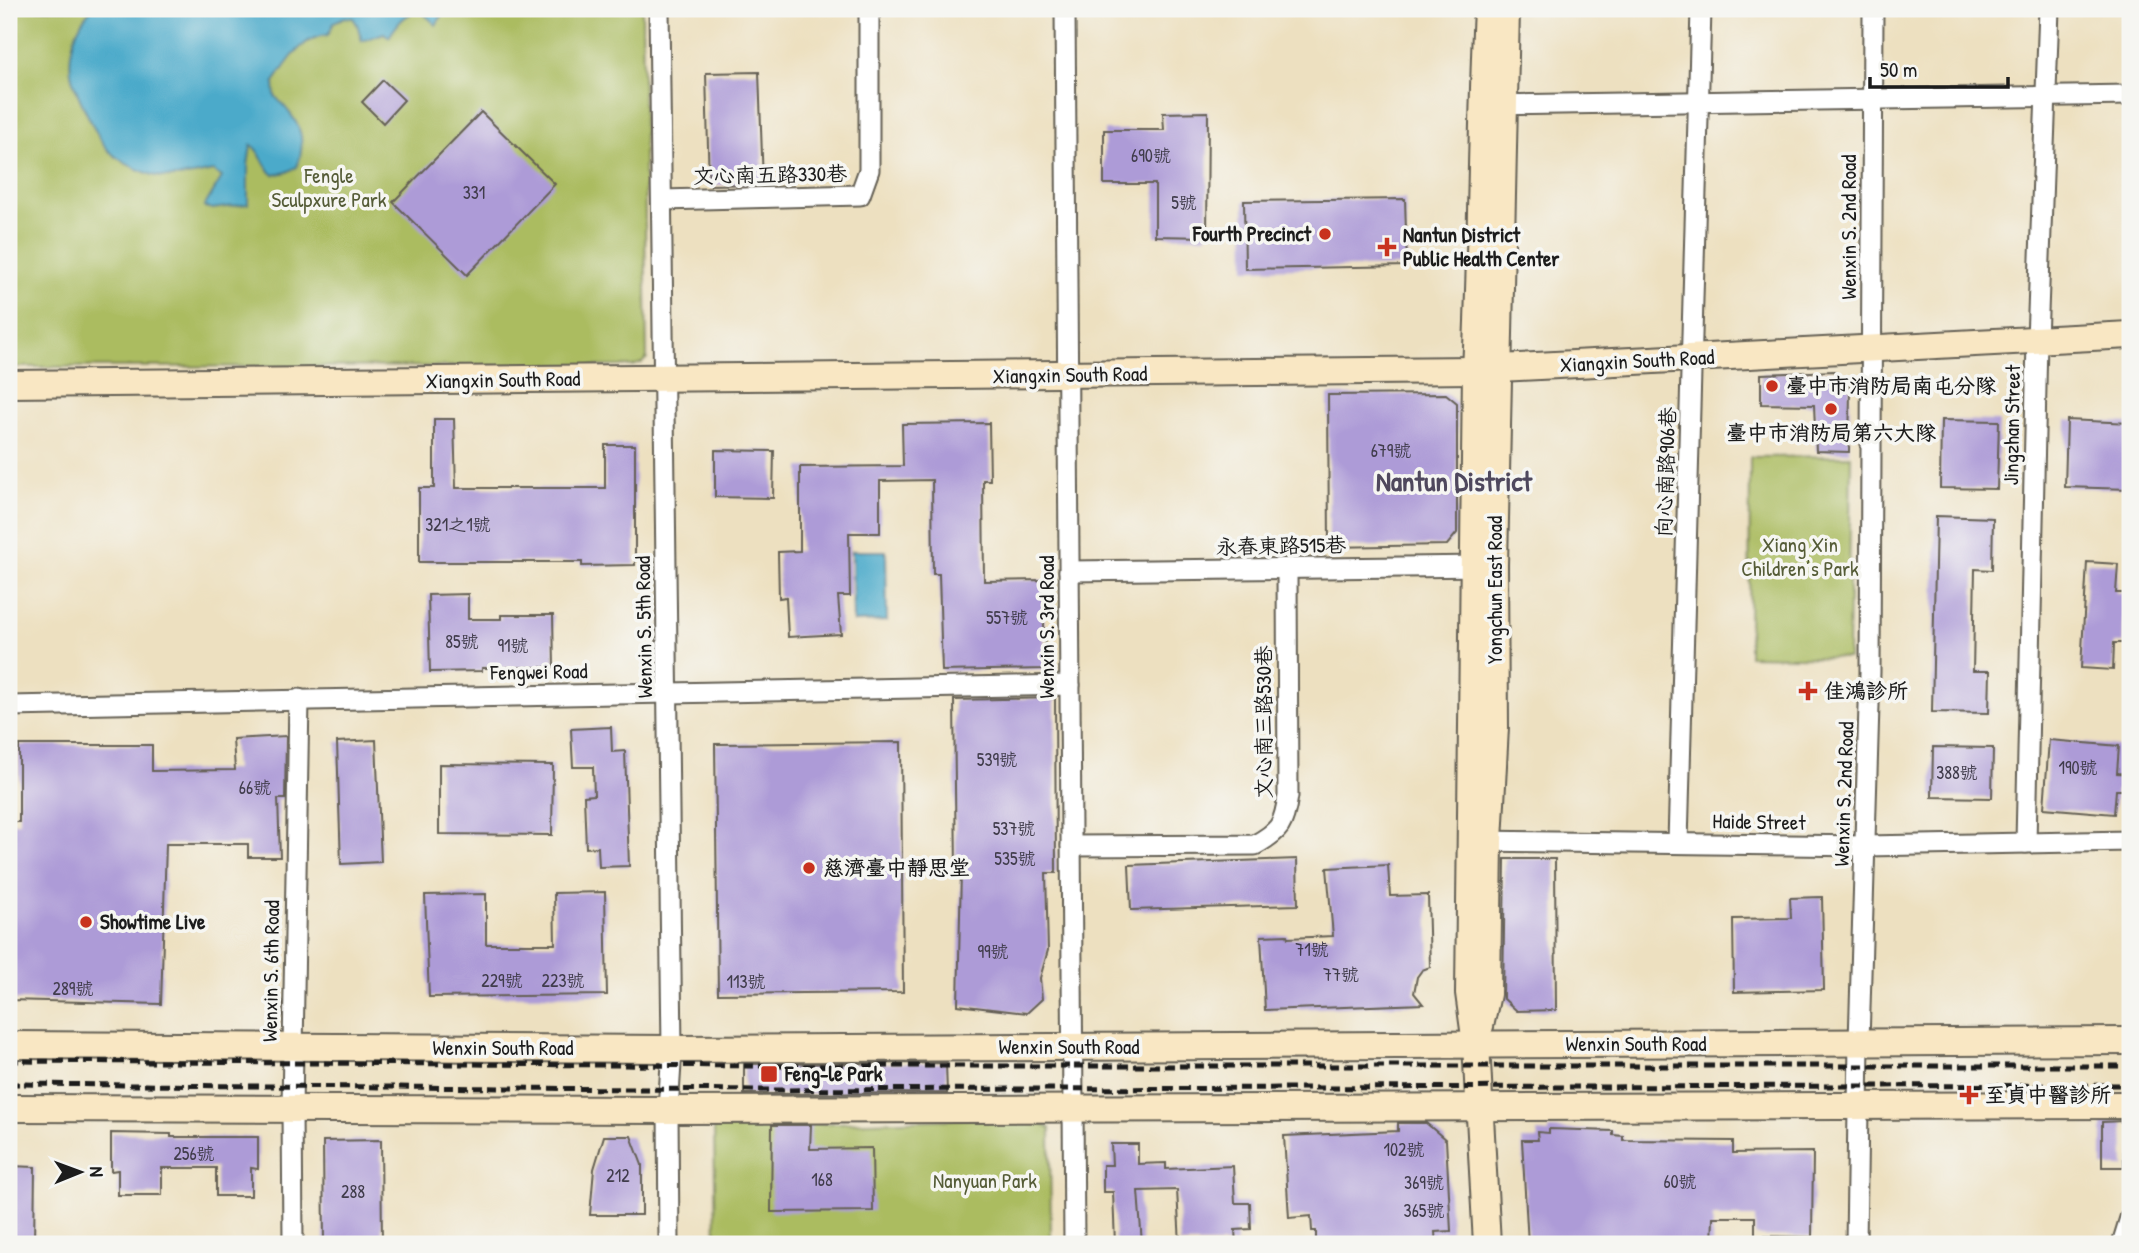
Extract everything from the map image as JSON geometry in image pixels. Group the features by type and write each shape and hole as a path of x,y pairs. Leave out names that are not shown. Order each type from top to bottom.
{"main road":[{"name":"Yongchun East Road","path":"1487,9 1493,105 1484,566 1494,727 1480,841 1487,994 1476,1044 1487,1244"},
{"name":"Yongchun East Road","path":"1493,105 1506,9"},
{"name":"Xiangxin South Road","path":"9,384 1487,369 2130,335"},
{"name":"Wenxin South Road","path":"9,1045 672,1049 2130,1041"},
{"path":"9,1108 668,1110 2130,1105"}],"street":[{"name":"Wenxin S. 5th Road","path":"659,9 672,1049 668,1110 669,1244"},
{"name":"文心南五路330巷","path":"662,200 860,195 869,170 869,9"},
{"name":"Wenxin S. 3rd Road","path":"1065,9 1074,1244"},
{"name":"向心南路906巷","path":"1678,843 1701,9"},
{"name":"Wenxin S. 2nd Road","path":"1856,1244 1870,672 1873,9"},
{"name":"Jingzhan Street","path":"2026,843 2037,340 2049,9"},
{"path":"1493,105 2130,95"},
{"name":"永春東路515巷","path":"1069,571 1484,566"},
{"name":"文心南三路530巷","path":"1071,846 1255,845 1275,834 1285,818 1288,796 1287,569"},
{"name":"Fengwei Road","path":"9,706 1070,685"},
{"name":"Wenxin S. 6th Road","path":"293,1244 292,1109 299,699"},
{"name":"Haide Street","path":"1480,841 1865,846 2130,841"},
{"path":"2122,1244 2130,1218"}],"green space":[{"name":"Fengle Sculpxure Park","path":"9,9 642,9 647,358 633,366 9,367"},
{"name":"Xiang Xin Children’s Park","path":"1851,456 1848,658 1749,656 1750,457"},
{"name":"Nanyuan Park","path":"1027,1117 1050,1128 1051,1244 716,1244 714,1127"}],"water":[{"path":"92,9 442,9 443,14 436,25 421,11 416,12 402,20 389,37 384,33 362,41 353,18 345,17 334,22 328,35 319,36 303,45 274,82 275,96 299,128 302,145 297,167 274,175 251,145 248,204 213,209 204,207 222,177 213,171 173,177 150,174 117,158 98,136 76,90 70,65 78,30"},
{"path":"852,551 886,551 887,621 853,622"}],"building":[{"path":"759,72 763,184 709,185 706,73"},
{"path":"383,80 404,100 383,123 362,102"},
{"path":"481,112 555,184 467,275 393,202"},
{"path":"1208,112 1207,237 1155,236 1155,184 1104,184 1104,130 1164,130 1163,113"},
{"name":"Fourth Precinct","path":"1405,199 1407,266 1245,269 1244,201"},
{"name":"臺中市消防局第六大隊","path":"1834,371 1850,388 1849,452 1816,451 1814,405 1761,404 1761,374"},
{"path":"1446,394 1457,403 1457,533 1447,545 1329,547 1328,395"},
{"path":"434,419 454,419 456,488 605,488 605,445 635,445 635,565 582,566 582,562 419,562 419,488 434,488"},
{"path":"1941,420 1999,421 1997,489 1940,488"},
{"path":"2067,420 2130,423 2130,489 2065,487"},
{"path":"989,423 990,480 983,480 984,581 1043,580 1045,669 942,671 939,574 933,574 932,480 880,481 880,533 849,533 850,596 838,596 841,634 788,637 786,597 779,598 778,552 800,551 800,467 903,466 902,424"},
{"path":"715,450 774,451 773,498 715,497"},
{"path":"1936,516 1993,518 1992,570 1975,569 1973,671 1990,671 1989,713 1932,712"},
{"path":"2087,562 2118,564 2116,593 2125,593 2123,643 2114,643 2113,670 2081,668"},
{"path":"468,594 468,619 501,619 501,615 553,615 554,667 430,672 428,595"},
{"path":"1055,698 1056,873 1046,873 1048,950 1040,978 1042,999 1027,1013 958,1005 961,871 956,871 954,700"},
{"path":"611,727 612,752 625,751 629,866 599,867 598,847 586,848 584,796 594,795 593,767 573,767 571,729"},
{"name":"Showtime Live","path":"286,736 285,799 278,799 280,857 248,857 248,844 166,844 161,1004 9,1000 9,822 19,822 19,745 152,745 152,771 235,770 233,739"},
{"path":"376,740 381,862 341,864 337,742"},
{"path":"2049,740 2119,746 2117,773 2130,774 2130,790 2116,790 2114,814 2044,808"},
{"name":"慈濟臺中靜思堂","path":"901,742 903,992 718,994 715,744"},
{"path":"1933,747 1993,748 1992,798 1932,797"},
{"path":"439,764 553,765 552,835 439,834"},
{"path":"1297,859 1298,905 1131,910 1129,865"},
{"path":"1505,859 1555,859 1556,1010 1517,1011 1503,998"},
{"path":"1388,865 1390,896 1428,895 1430,967 1422,970 1417,977 1414,993 1423,1004 1265,1010 1261,936 1333,936 1327,868"},
{"path":"605,892 607,995 429,997 425,895 486,894 486,944 555,944 554,893"},
{"path":"1822,897 1824,990 1734,992 1733,919 1791,918 1790,898"},
{"path":"946,1063 947,1093 744,1094 744,1064"},
{"path":"2123,1121 2124,1167 2102,1167 2102,1122"},
{"path":"1398,1123 1426,1123 1446,1140 1451,1231 1435,1232 1436,1244 1316,1244 1316,1231 1312,1231 1311,1216 1289,1218 1284,1136 1398,1131"},
{"path":"772,1125 811,1125 810,1149 872,1148 873,1211 771,1212"},
{"path":"1549,1129 1613,1131 1613,1135 1623,1136 1623,1140 1733,1141 1733,1153 1813,1152 1812,1237 1755,1236 1755,1217 1713,1217 1712,1244 1619,1244 1619,1239 1556,1237 1556,1244 1528,1244 1522,1140 1538,1140 1537,1132 1549,1133"},
{"path":"111,1133 171,1134 171,1137 258,1137 258,1169 251,1168 251,1196 216,1196 216,1168 162,1168 162,1195 118,1195 118,1170 111,1171"},
{"path":"604,1136 631,1136 642,1165 642,1215 590,1215 594,1169"},
{"path":"381,1140 382,1244 324,1244 323,1141"},
{"path":"1111,1144 1138,1144 1138,1164 1166,1163 1166,1169 1233,1166 1235,1203 1250,1203 1251,1229 1235,1230 1236,1244 1180,1244 1177,1190 1138,1191 1142,1244 1115,1244 1113,1192 1103,1192 1103,1165 1112,1165"},
{"path":"9,1166 35,1167 34,1244 9,1244"}],"railway":[{"path":"9,1061 762,1066 2130,1066"},
{"path":"9,1084 762,1090 2130,1085"}],"place":[{"name":"Fourth Precinct","path":"1325,234"},
{"name":"Nantun District Public Health Center","path":"1387,247"},
{"name":"臺中市消防局南屯分隊","path":"1772,386"},
{"name":"臺中市消防局第六大隊","path":"1831,409"},
{"name":"佳鴻診所","path":"1808,691"},
{"name":"慈濟臺中靜思堂","path":"809,868"},
{"name":"Showtime Live","path":"86,922"},
{"name":"Feng-le Park","path":"769,1074"},
{"name":"至貞中醫診所","path":"1969,1095"}],"district":[{"name":"Nantun District","path":"1454,481"}]}
